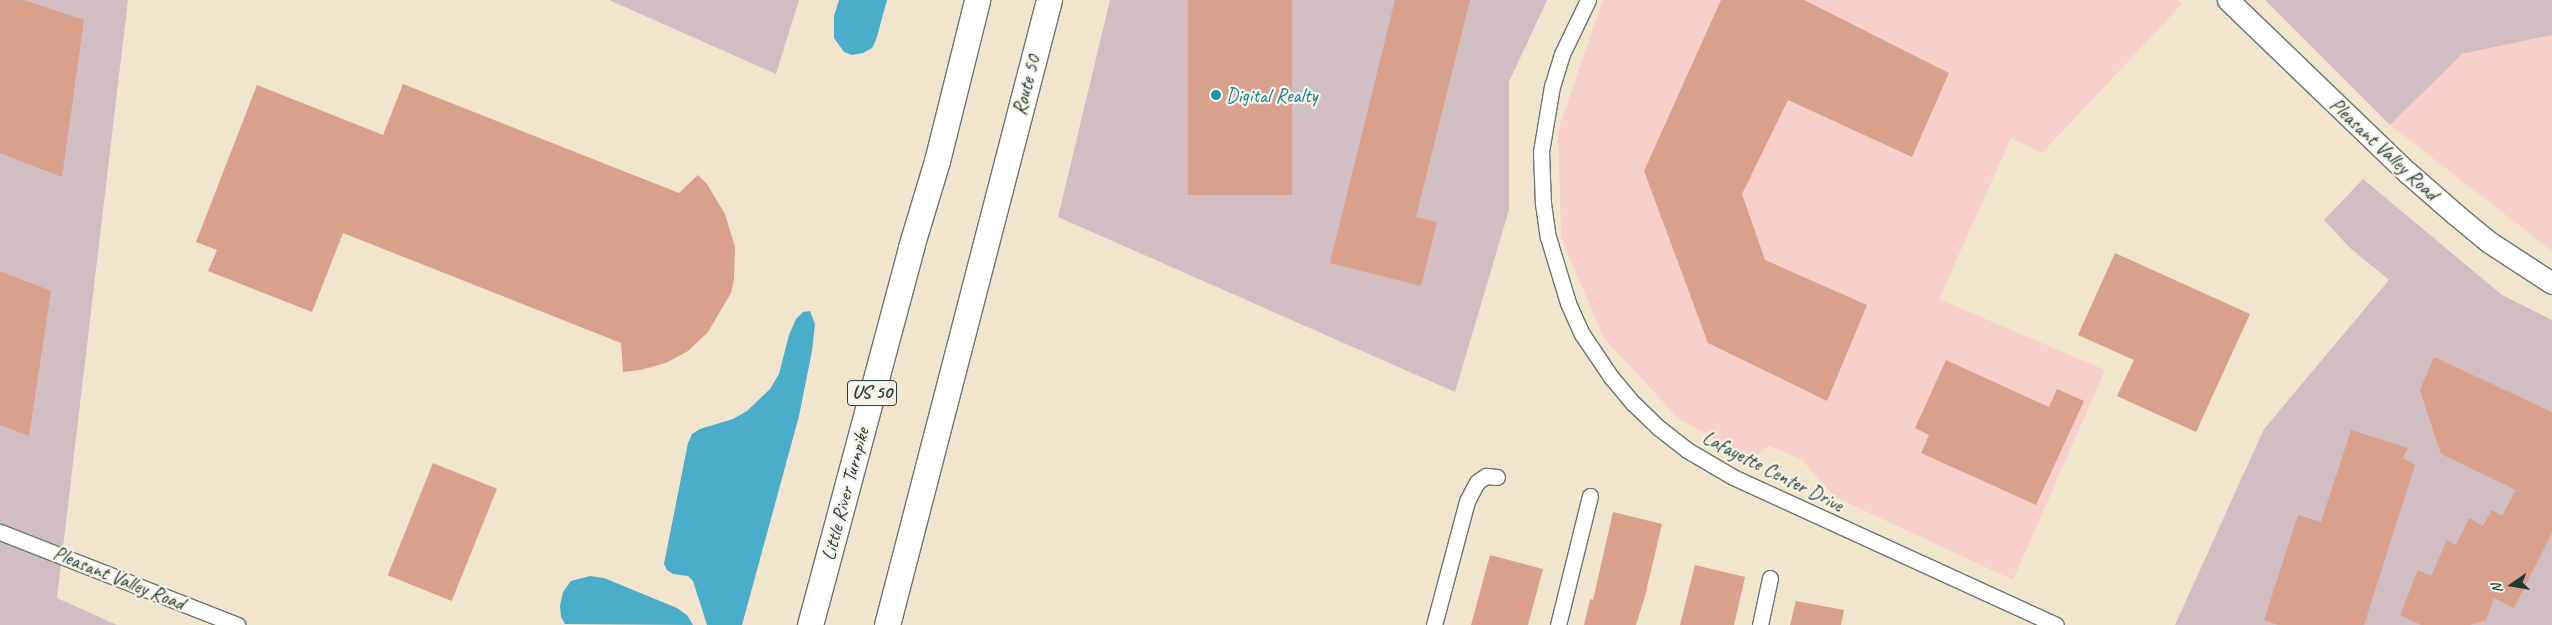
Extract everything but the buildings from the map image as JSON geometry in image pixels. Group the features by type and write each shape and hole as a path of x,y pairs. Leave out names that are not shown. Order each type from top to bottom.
{"highway":[{"name":"Little River Turnpike","path":"810,625 911,247 936,161 977,0"},
{"name":"Route 50","path":"887,625 1006,172 1022,100 1049,0"}],"main road":[{"name":"Pleasant Valley Road","path":"2228,0 2400,166 2489,242 2552,283"}],"street":[{"name":"Lafayette Center Drive","path":"1588,0 1562,54 1552,86 1542,152 1543,203 1554,262 1568,304 1582,334 1611,377 1634,404 1659,428 1687,450 1733,478 2056,625"},
{"path":"1434,625 1467,501 1477,482 1486,476 1498,477"},
{"path":"1558,625 1590,496"},
{"name":"Pleasant Valley Road","path":"0,532 237,625"},
{"path":"1760,625 1770,578"}],"shaded area":[{"path":"0,0 128,0 57,598 117,625 0,625"},
{"path":"609,0 799,0 776,74"},
{"path":"1110,0 1547,0 1509,82 1509,210 1455,392 1058,217"},
{"path":"1603,0 2178,0 2182,4 2042,153 2011,138 1939,299 2105,370 2013,580 1835,497 1802,460 1769,446 1751,459 1678,418 1603,337 1561,237 1558,130"},
{"path":"2265,0 2552,0 2552,35 2462,54 2390,125"},
{"path":"2552,35 2552,251 2390,125 2462,54"},
{"path":"2363,179 2502,295 2552,320 2552,625 2175,625 2264,429 2389,280 2349,247 2324,220"}],"water":[{"path":"839,0 887,0 872,48 863,53 852,55 844,52 834,38 834,16"},
{"path":"810,311 815,324 812,351 799,416 742,625 707,625 693,581 688,576 673,574 667,570 664,564 688,443 692,434 700,429 733,419 747,411 770,389 779,374 789,335 796,319 803,312"},
{"path":"590,576 604,578 677,608 687,615 693,625 565,624 561,617 560,606 563,592 571,581"}],"place":[{"name":"Digital Realty","path":"1216,95"}]}
